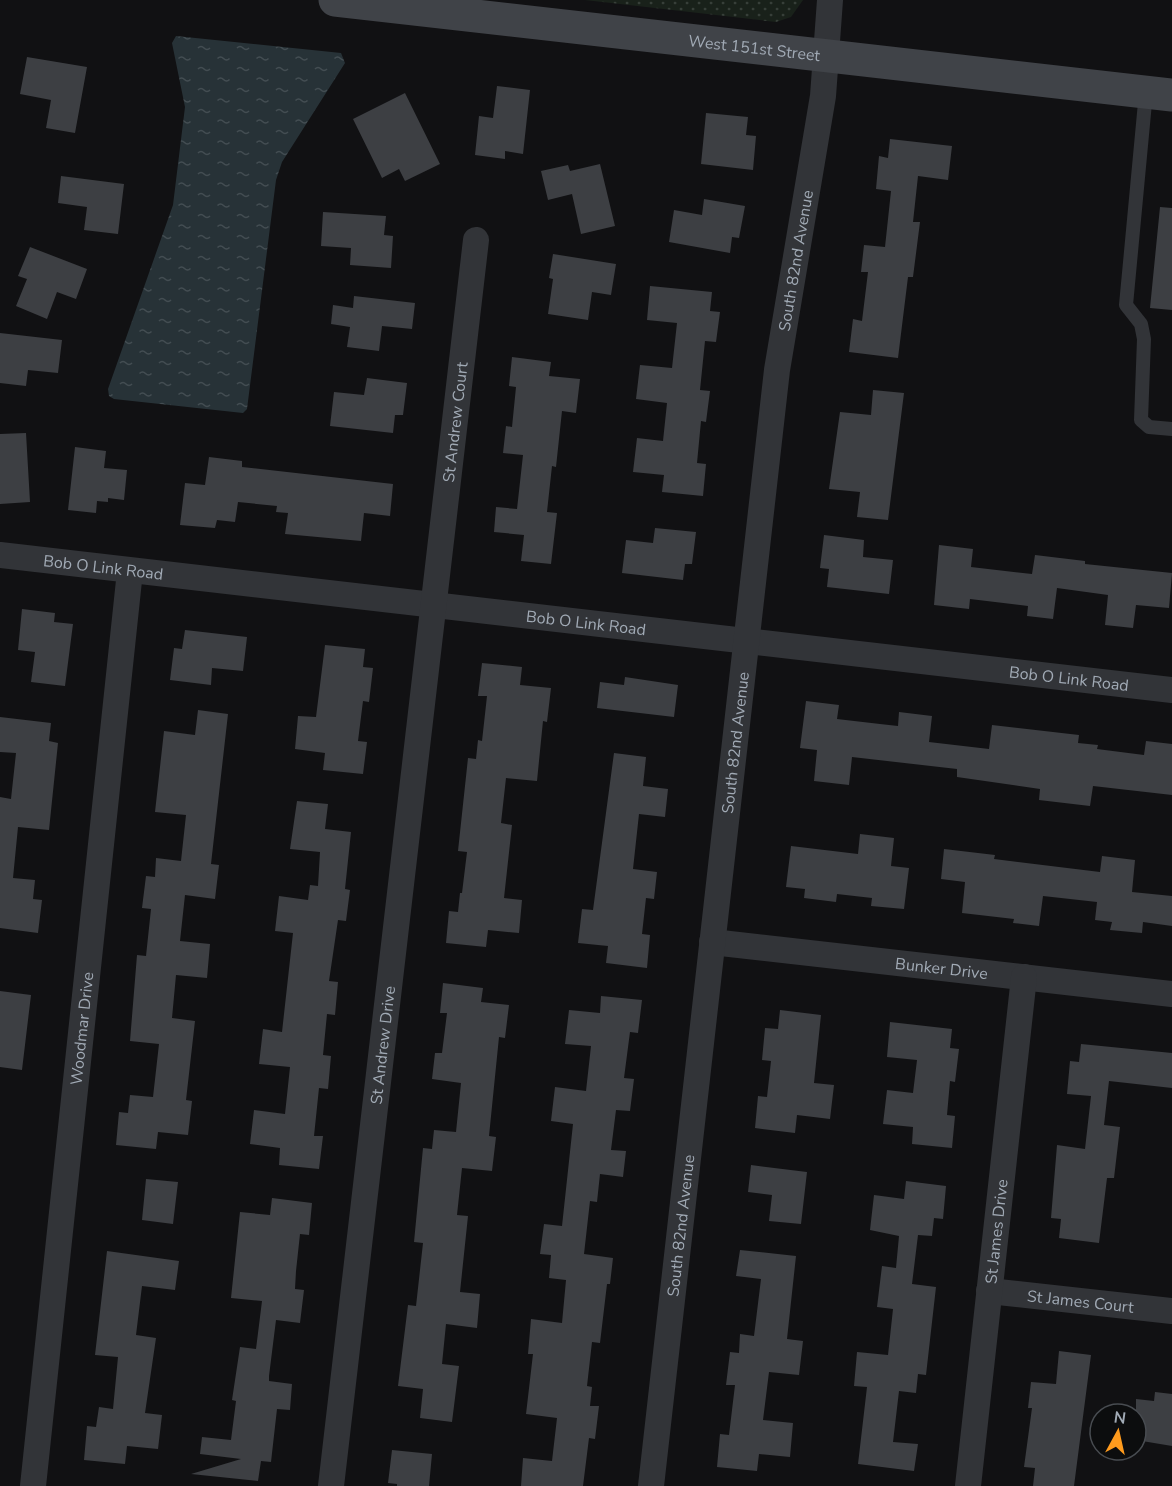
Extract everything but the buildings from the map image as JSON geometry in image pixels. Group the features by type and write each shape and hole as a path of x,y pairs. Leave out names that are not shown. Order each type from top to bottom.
{"street":[{"name":"West 151st Street","path":"335,0 1159,93"},
{"name":"South 82nd Avenue","path":"651,1486 777,370 823,96 824,56 830,0"},
{"name":"St Andrew Court","path":"434,605 476,240"},
{"name":"Bob O Link Road","path":"0,555 1172,690"},
{"name":"Woodmar Drive","path":"33,1486 130,571"},
{"name":"St Andrew Drive","path":"331,1486 434,605"},
{"name":"Bunker Drive","path":"712,942 1172,994"},
{"name":"St James Drive","path":"968,1486 1024,977"},
{"name":"St James Court","path":"989,1291 1172,1311"}],"lane":[{"path":"1159,93 1126,305 1141,324 1144,339 1142,420 1149,427 1172,429"}],"shaded area":[{"path":"585,0 803,0 791,17 776,22"}],"water":[{"path":"176,36 341,53 345,63 282,162 276,180 247,409 243,413 114,399 109,396 108,389 173,205 185,107 172,43"}]}
